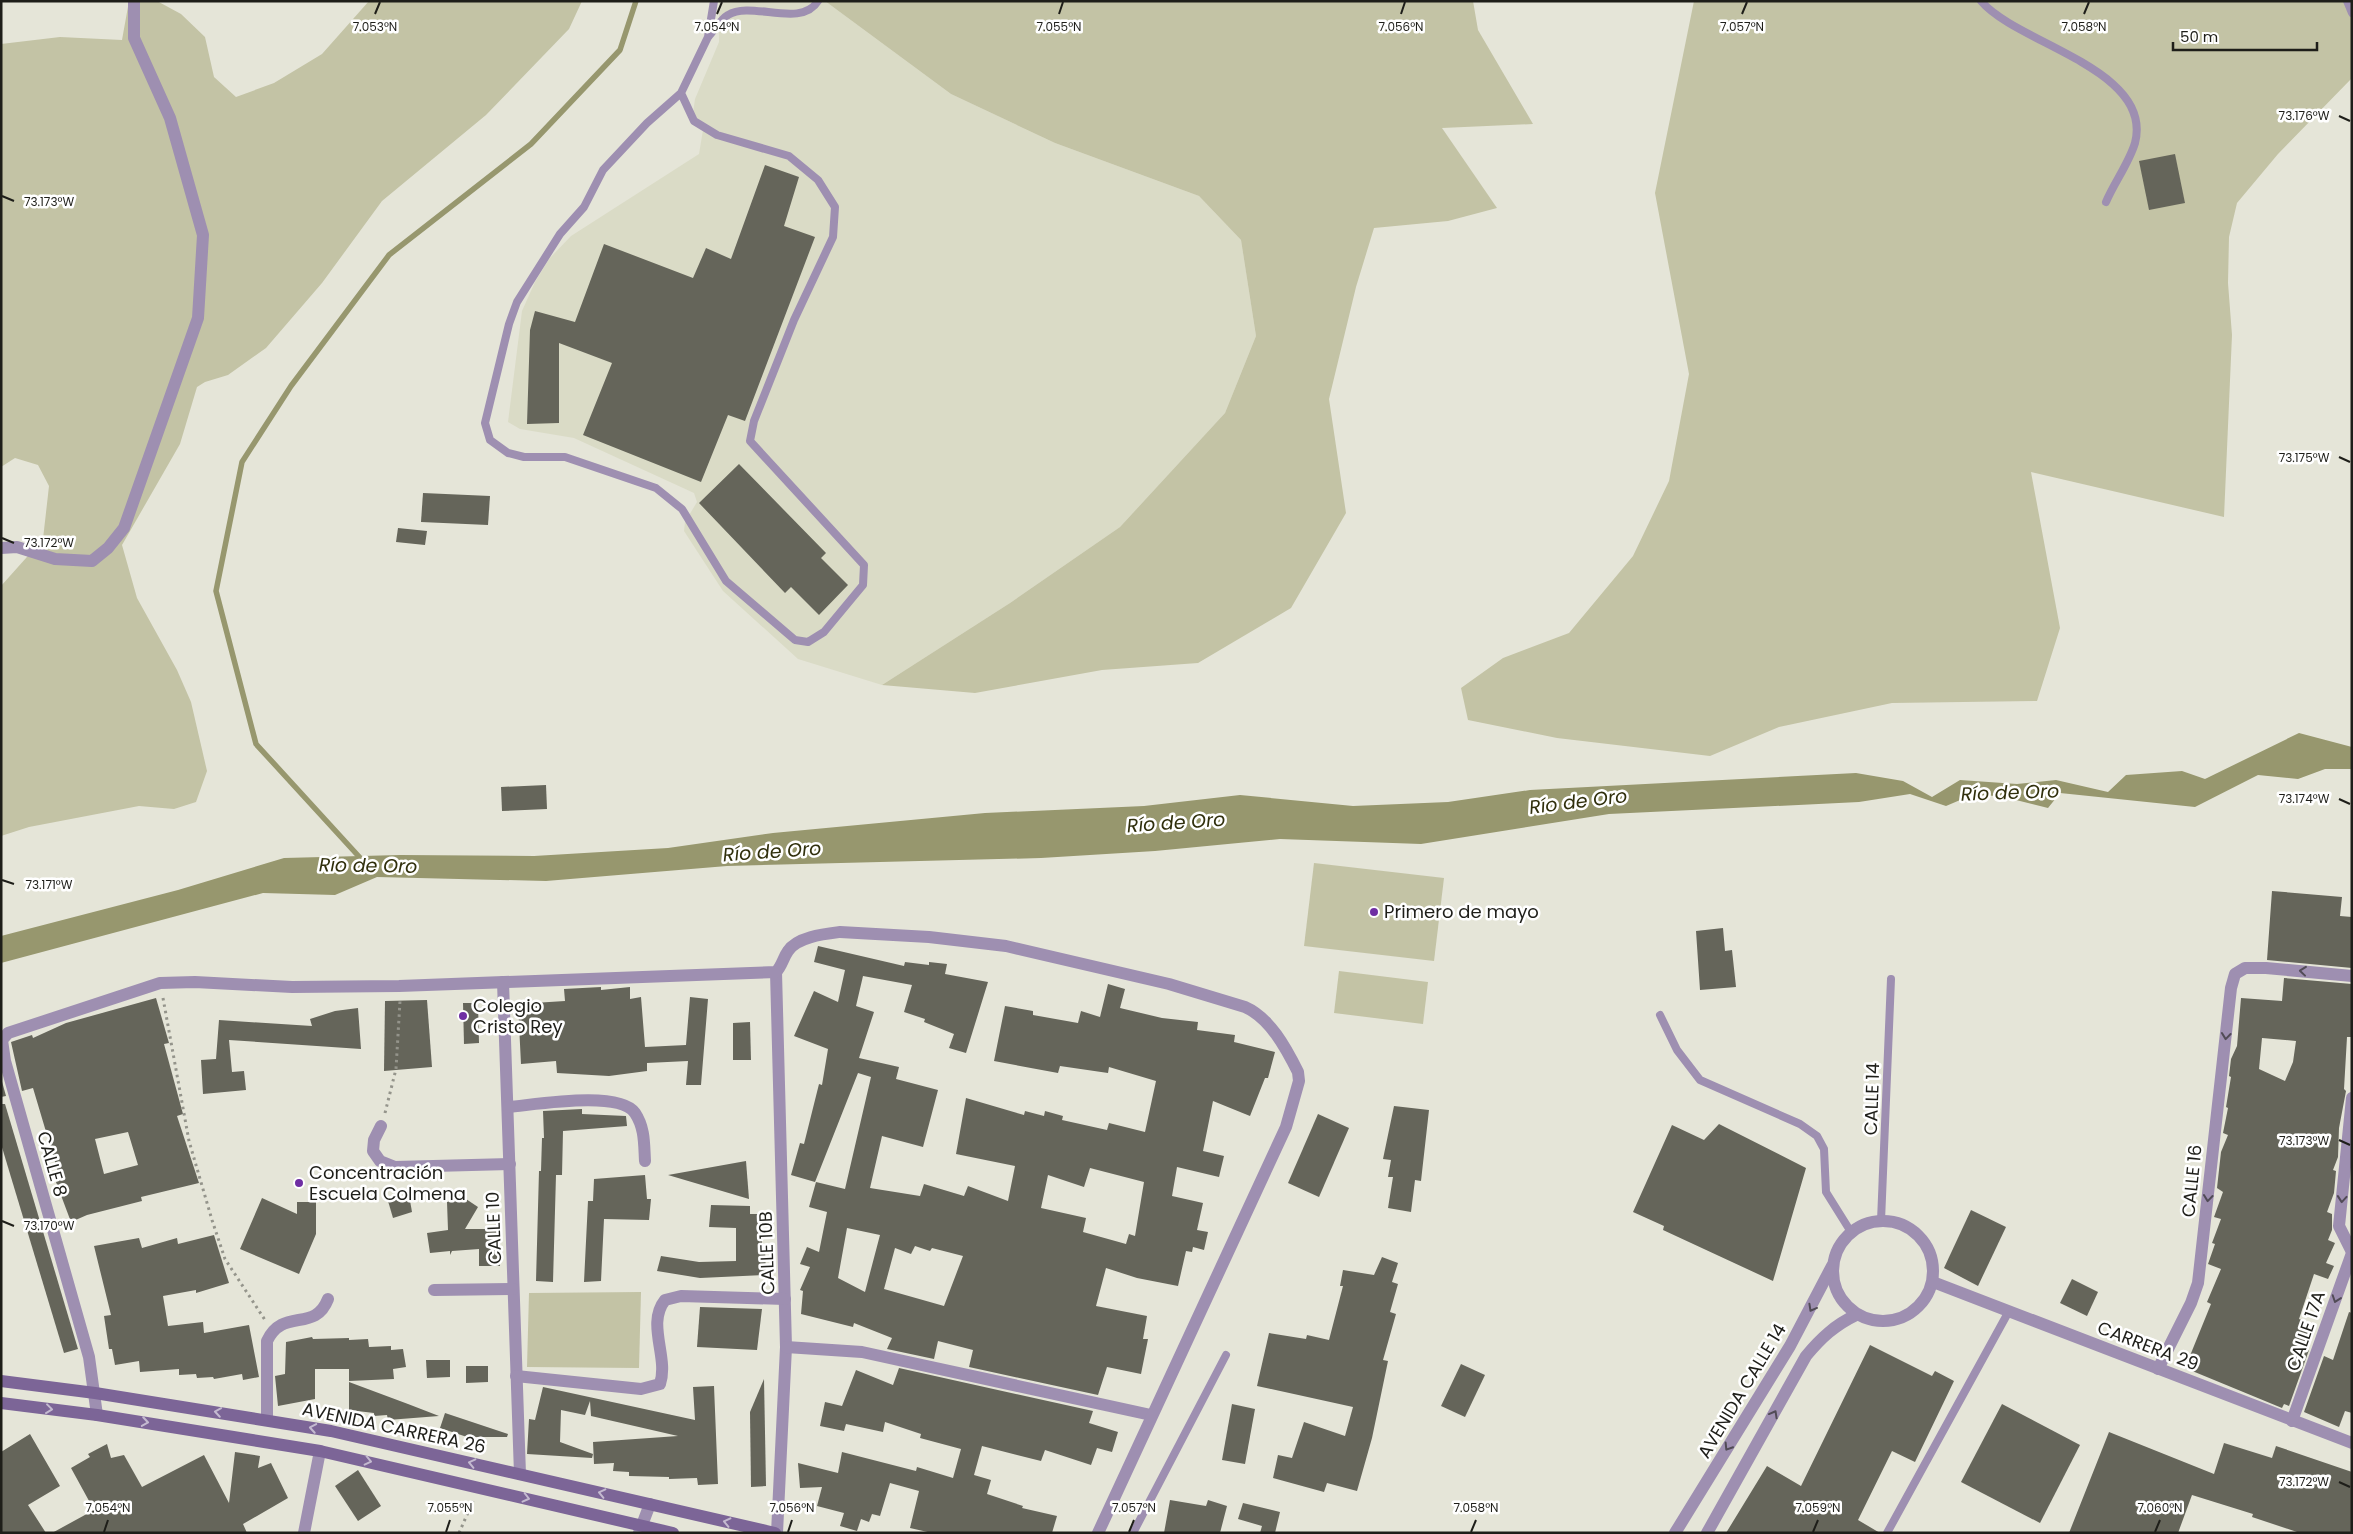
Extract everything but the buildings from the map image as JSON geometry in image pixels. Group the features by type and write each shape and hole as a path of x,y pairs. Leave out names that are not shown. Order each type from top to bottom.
{"main road":[{"name":"AVENIDA CARRERA 26","path":"1,1382 95,1393 267,1420 388,1443 776,1533"},
{"path":"1,1403 97,1415 320,1451 479,1487 640,1529 673,1533"}],"street":[{"path":"1,548 17,547 55,559 92,561 108,548 124,528 198,318 203,235 170,118 134,38 134,1"},
{"path":"2,1040 8,1033 160,983 194,982 292,987 399,986 776,972 781,967 788,950 796,943 825,934 840,932 929,937 1006,946 1169,984 1245,1007 1256,1012 1270,1027 1298,1072 1298,1081 1286,1127 1098,1533"},
{"name":"CALLE 16","path":"2158,1369 2191,1303 2198,1283 2231,988 2235,974 2245,968 2266,968 2352,976"},
{"name":"CALLE 10B","path":"776,972 786,1347 776,1533"},
{"name":"CALLE 10","path":"504,982 520,1474"},
{"name":"CALLE 8","path":"2,1040 5,1061 89,1356 97,1415"},
{"path":"2352,1098 2340,1226 2352,1253"},
{"path":"508,1108 602,1100 622,1104 634,1111 643,1129 645,1161"},
{"path":"381,1126 374,1140 373,1151 380,1161 395,1167 510,1164"},
{"path":"1881,1221 1900,1223 1915,1232 1927,1246 1933,1263 1933,1282 1927,1297 1917,1309 1903,1318 1887,1322 1871,1321 1856,1315 1845,1305 1837,1293 1833,1279 1833,1264 1839,1246 1850,1232 1865,1224 1881,1221"},
{"name":"CALLE 17A","path":"2292,1421 2352,1253"},
{"name":"AVENIDA CALLE 14","path":"1676,1533 1790,1346 1833,1264"},
{"name":"CARRERA 29","path":"1933,1282 2352,1443"},
{"path":"434,1290 513,1290"},
{"path":"516,1376 640,1389 651,1388 660,1384 663,1375 656,1314 665,1300 681,1296 785,1299"},
{"path":"267,1420 267,1341 272,1330 281,1324 315,1316 324,1309 328,1299"},
{"path":"1707,1533 1806,1356 1833,1328 1856,1315"},
{"path":"786,1347 862,1352 1151,1415"},
{"path":"304,1533 320,1451"},
{"path":"640,1529 650,1504"}],"lane":[{"path":"708,37 714,1"},
{"path":"680,93 694,121 717,135 789,156 818,180 835,208 833,237 794,320 754,421 750,441 864,565 863,585 824,632 808,642 795,640 726,581 682,509 656,488 565,457 524,456 508,453 490,440 485,423 509,324 517,302 560,234 584,207 603,170 647,123 680,93 708,37 728,14 752,10 781,14 805,12 818,1"},
{"path":"1982,1 1988,9 2012,26 2084,62 2128,101 2137,122 2134,144 2106,202"},
{"path":"2347,1 2352,13"},
{"name":"CALLE 14","path":"1881,1221 1891,979"},
{"path":"1660,1015 1677,1050 1700,1080 1800,1124 1817,1136 1824,1149 1826,1192 1850,1232"},
{"path":"1887,1533 2010,1311"},
{"path":"1133,1533 1226,1355"}],"path":[{"path":"160,983 189,1141 217,1236 225,1259 272,1330"},
{"path":"381,1126 396,1069 400,1014 399,986"},
{"path":"459,1533 479,1487"}],"shaded area":[{"path":"129,1 157,1 181,14 205,37 214,77 236,97 274,83 322,54 369,1 582,1 569,29 486,115 382,201 322,283 266,348 228,375 205,382 197,387 180,444 122,545 137,598 177,670 191,702 207,771 196,802 174,809 139,806 29,827 1,836 1,586 43,539 49,486 38,465 15,458 1,467 1,44 60,37 122,40"},
{"path":"719,1 825,1 951,94 1055,143 1199,196 1241,240 1256,336 1225,413 1120,527 1010,603 882,685 798,659 723,591 684,531 685,522 697,502 694,493 574,438 520,429 508,422 522,311 535,282 549,259 571,236 699,154 703,130 693,113 695,99 719,42"},
{"path":"825,1 1473,1 1478,30 1533,124 1442,128 1497,208 1448,221 1374,228 1356,287 1329,399 1346,513 1291,608 1198,663 1102,670 975,693 882,685 1010,603 1120,527 1225,413 1256,336 1241,240 1199,196 1055,143 951,94"},
{"path":"1694,1 2352,1 2352,78 2278,154 2237,203 2229,237 2228,283 2232,335 2224,517 2031,472 2060,628 2037,701 1892,703 1779,727 1710,756 1557,738 1468,720 1461,688 1503,658 1569,633 1633,556 1669,481 1689,374 1655,193"},
{"name":"Primero de mayo","path":"1314,863 1444,878 1434,961 1304,946"},
{"path":"1339,971 1428,982 1423,1024 1334,1013"},
{"path":"641,1292 639,1368 527,1367 529,1293"}],"water":[{"name":"Río de Oro","path":"2299,733 2352,747 2352,769 2325,769 2298,779 2258,775 2195,807 2060,793 2048,808 2000,796 1972,795 1946,806 1910,794 1859,802 1609,814 1421,844 1280,839 1155,851 1041,858 727,866 546,881 377,877 335,895 263,893 1,963 1,936 178,890 284,858 400,855 534,856 668,848 773,833 985,813 1144,806 1240,795 1353,806 1448,802 1530,790 1856,773 1903,781 1932,797 1960,780 2017,784 2056,780 2108,792 2126,775 2182,771 2205,779"}],"waterway":[{"name":"Río de Oro","path":"363,861 256,744 216,591 242,462 291,386 389,255 531,144 620,50 636,1"}],"place":[{"name":"Primero de mayo","path":"1374,912"},
{"name":"Colegio Cristo Rey","path":"463,1016"},
{"name":"Concentración Escuela Colmena","path":"299,1183"}]}
